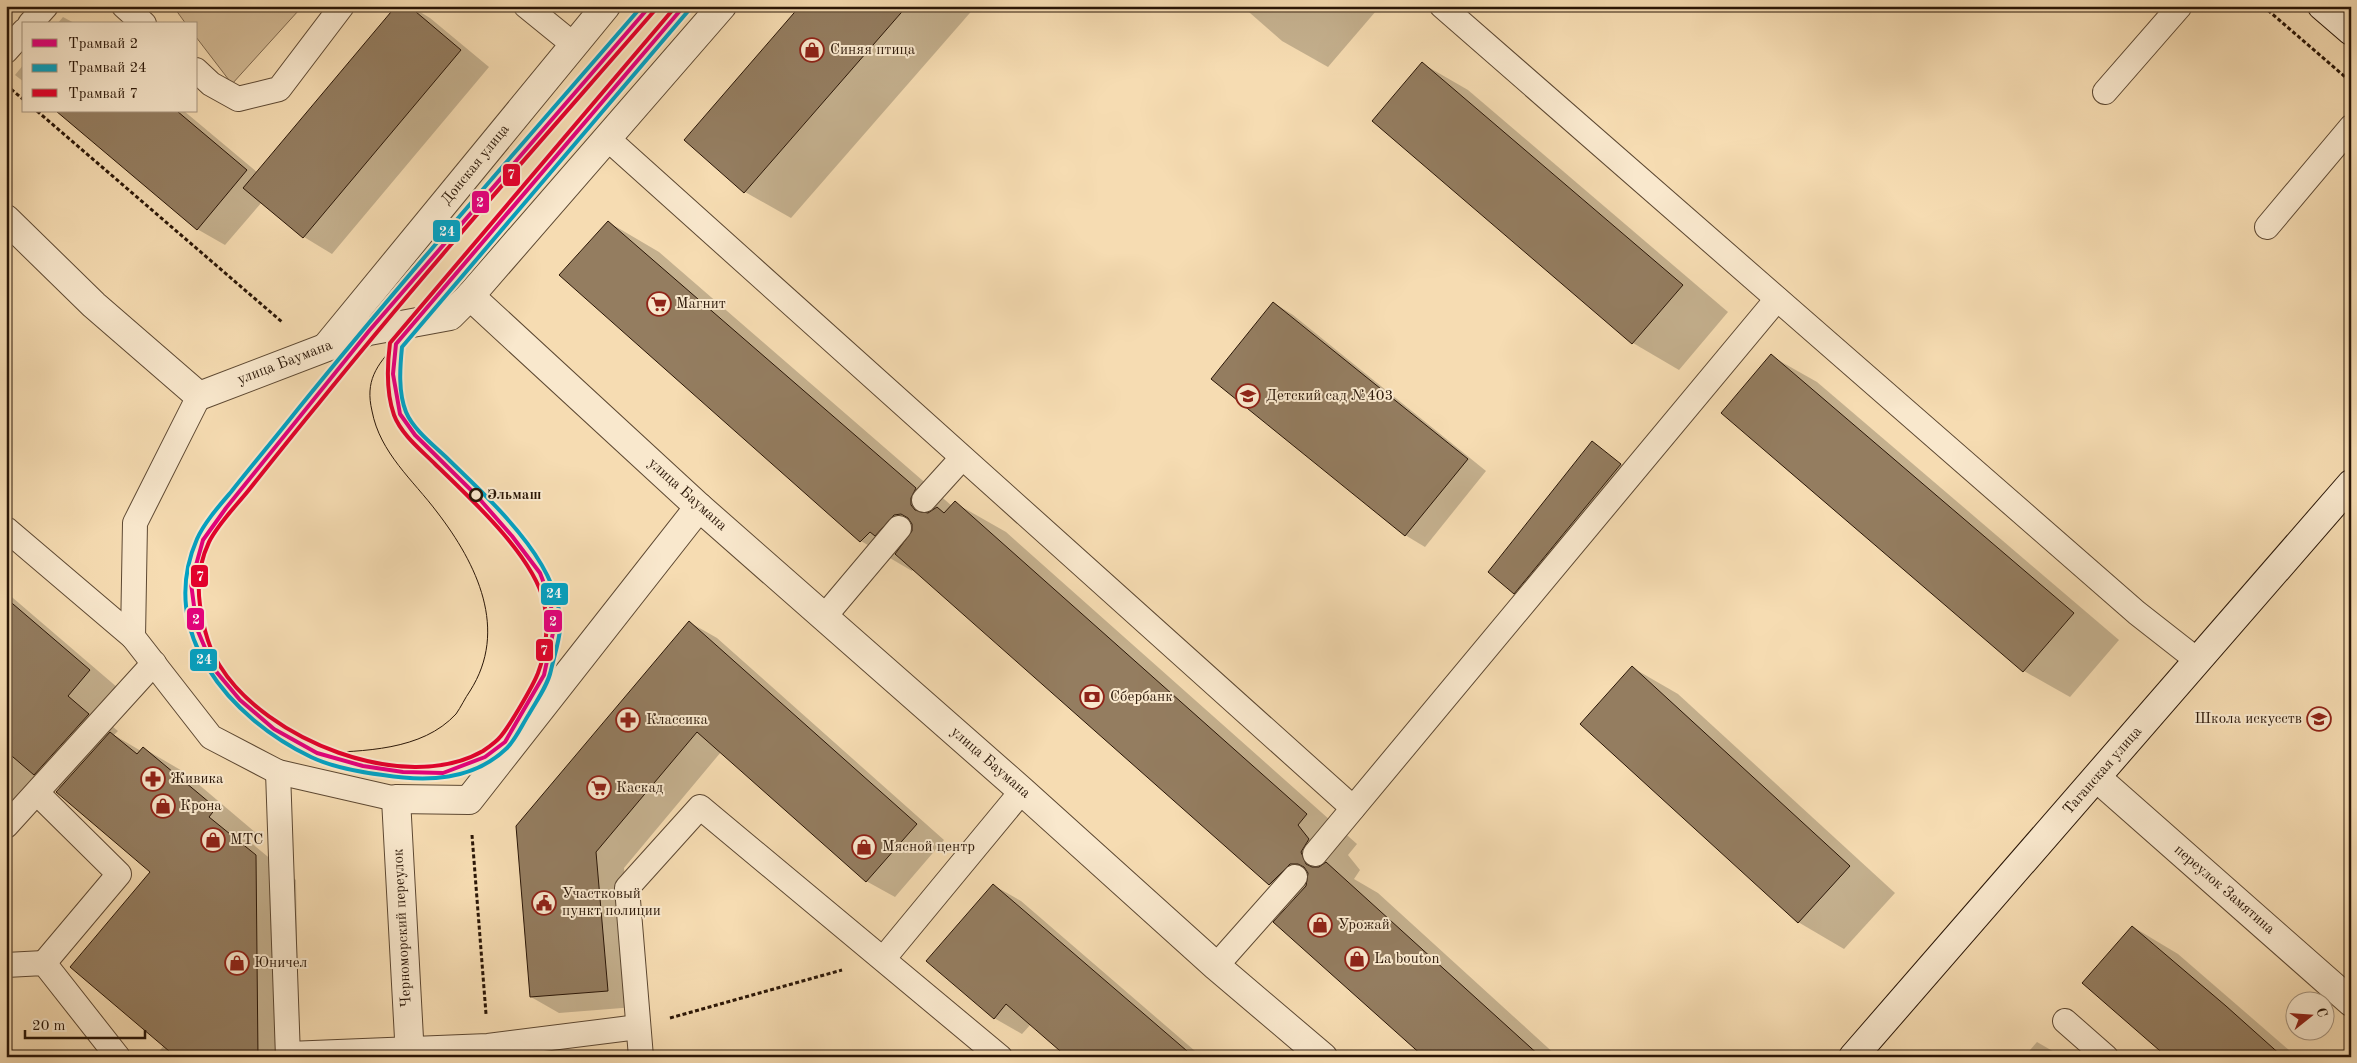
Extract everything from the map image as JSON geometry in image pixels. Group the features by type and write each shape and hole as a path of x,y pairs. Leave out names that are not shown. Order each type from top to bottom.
{"street":[{"name":"Донская улица","path":"327,346 606,6"},
{"path":"470,296 722,6"},
{"path":"2322,6 2351,31"},
{"path":"6,220 94,305 199,396"},
{"name":"улица Баумана","path":"199,396 369,331 450,316 470,296 700,508 1022,791 1216,966 1323,1057"},
{"name":"Таганская улица","path":"1853,1057 2351,484"},
{"path":"396,799 469,800 700,508"},
{"name":"переулок Замятина","path":"2097,778 2351,1002"},
{"name":"Черноморский переулок","path":"396,799 410,1053"}],"lane":[{"path":"32,22 46,6"},
{"path":"124,6 142,22"},
{"path":"198,72 211,84 238,99 279,89 342,6"},
{"path":"526,6 574,45"},
{"path":"1442,6 2137,613 2197,660"},
{"path":"2105,92 2180,6"},
{"path":"6,51 22,33"},
{"path":"2267,227 2351,126"},
{"path":"608,139 1353,808"},
{"path":"1315,854 1776,299"},
{"path":"133,637 135,523 199,396"},
{"path":"924,500 962,458"},
{"path":"824,618 899,528"},
{"path":"6,529 133,637 211,737 278,772 396,799"},
{"path":"6,826 154,663"},
{"path":"278,772 288,1055 410,1053 488,1046 638,1027"},
{"path":"884,958 1022,791"},
{"path":"6,966 44,963 119,874 37,793"},
{"path":"641,1057 627,888 700,807 884,958 1000,1057"},
{"path":"1216,966 1295,877"},
{"path":"44,963 118,1057"},
{"path":"2065,1022 2106,1057"}],"path":[{"path":"2263,6 2351,82"},
{"path":"6,85 22,98"},
{"path":"38,112 282,322"},
{"path":"469,800 488,1046"},
{"path":"638,1027 884,958"}],"shaded area":[{"path":"173,6 298,6 299,10 232,84 198,40 198,22 185,22"}],"building":[{"path":"396,6 409,6 461,50 303,238 243,188"},
{"path":"800,6 907,6 744,193 684,140"},
{"path":"1422,62 1683,285 1632,344 1372,121"},
{"path":"57,112 178,112 247,170 197,230"},
{"path":"608,221 916,488 911,498 911,505 915,510 928,513 937,507 944,513 955,501 1307,814 1298,825 1309,839 1301,852 1306,864 1312,867 1319,867 1326,862 1541,1057 1424,1057 1273,922 1306,886 1308,873 1304,867 1298,864 1290,864 1269,885 895,554 912,531 912,524 908,518 901,514 894,515 875,536 870,532 860,542 559,275"},
{"path":"1273,302 1468,459 1405,536 1211,379"},
{"path":"1771,354 2074,613 2023,672 1721,413"},
{"path":"1592,441 1621,464 1514,594 1488,572"},
{"path":"6,598 90,670 68,696 89,714 34,775 6,751"},
{"path":"689,621 917,824 866,882 697,732 596,852 608,991 530,997 516,826"},
{"path":"1632,666 1850,866 1798,923 1580,724"},
{"path":"110,732 137,754 143,747 216,808 209,817 256,855 258,1057 176,1057 70,967 150,872 56,792"},
{"path":"993,884 1194,1057 1067,1057 1006,1004 994,1019 926,961"},
{"path":"2132,926 2283,1057 2167,1057 2082,983"}],"tram line":[{"name":"24","path":"642,6 382,307 217,509 197,539 187,574 186,607 194,639 208,669 229,696 253,720 281,740 311,757 346,769 399,777 432,778 464,773 494,759 507,748 545,687 550,676 560,629 558,605 550,582 538,559 504,516 414,426 403,404 400,371 402,347 689,10"},
{"name":"2","path":"650,6 369,331 226,508 203,540 191,583 197,629 214,669 240,700 274,729 317,753 363,766 403,772 443,773 485,757 505,742 544,675 554,628 550,599 540,573 512,536 476,495 415,435 400,414 393,374 396,344 684,6"},
{"name":"7","path":"655,10 401,303 227,516 209,542 201,565 199,589 203,621 212,652 220,666 241,692 269,716 302,737 339,753 377,763 415,767 451,763 483,751 497,740 510,723 531,687 541,665 546,638 546,611 538,584 514,546 482,510 401,429 391,406 388,388 390,343 676,6"},
{"path":"317,753 391,747 409,742 442,726 456,714 470,691 481,668 487,645 487,621 483,598 465,553 437,512 398,465 382,440 376,426 370,400 371,382 378,367 396,344"}],"place":[{"name":"Синяя птица","path":"812,50"},
{"name":"Магнит","path":"659,304"},
{"name":"Детский сад №403","path":"1248,396"},
{"name":"Эльмаш","path":"476,495"},
{"name":"Сбербанк","path":"1092,697"},
{"name":"Школа искусств","path":"2319,719"},
{"name":"Классика","path":"628,720"},
{"name":"Живика","path":"153,779"},
{"name":"Каскад","path":"599,788"},
{"name":"Крона","path":"163,806"},
{"name":"МТС","path":"213,840"},
{"name":"Мясной центр","path":"864,847"},
{"name":"Участковый пункт полиции","path":"544,903"},
{"name":"Урожай","path":"1320,925"},
{"name":"La bouton","path":"1357,959"},
{"name":"Юничел","path":"237,963"}]}
